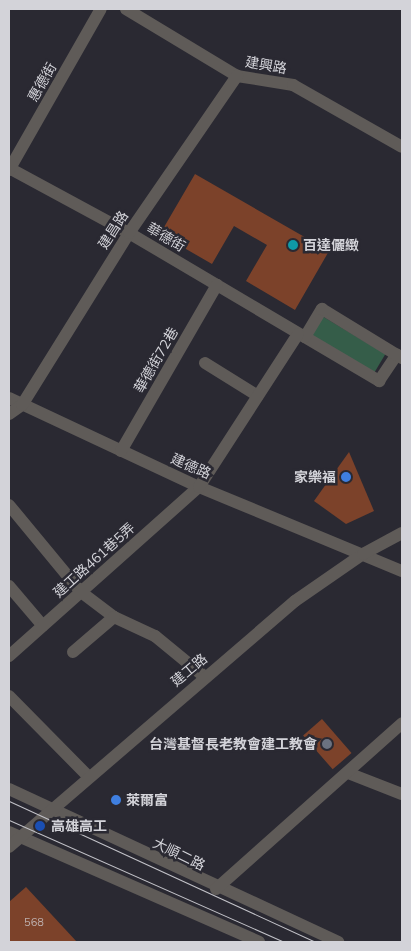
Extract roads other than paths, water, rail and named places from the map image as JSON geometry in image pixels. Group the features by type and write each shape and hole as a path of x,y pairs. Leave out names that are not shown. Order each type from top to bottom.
{"street":[{"name":"惠德街","path":"9,169 101,9"},
{"name":"建興路","path":"126,9 237,76 293,85 402,147"},
{"name":"建昌路","path":"22,405 129,233 237,76"},
{"name":"華德街","path":"9,169 129,233 301,336 379,381 399,356 322,309 301,336"},
{"name":"華德街72巷","path":"121,451 217,285"},
{"name":"建工路461巷5弄","path":"9,656 200,487 258,396 301,336"},
{"path":"204,363 258,396"},
{"name":"建德路","path":"9,398 200,487 402,571"},
{"path":"9,414 22,405"},
{"path":"9,504 81,592 114,618 155,636 205,677"},
{"name":"建工路","path":"9,847 14,834 49,811 295,601 363,554 402,533"},
{"path":"9,586 43,626"},
{"path":"73,652 114,618"},
{"path":"9,696 88,776"},
{"path":"216,889 402,723"},
{"path":"348,772 402,794"},
{"name":"大順二路","path":"9,789 49,811 216,889 338,942"},
{"path":"14,834 259,942"}],"tram line":[{"path":"9,801 316,942"},
{"path":"9,820 284,942"}],"place":[{"name":"百達儷緻","path":"293,245"},
{"name":"家樂福","path":"346,477"},
{"name":"台灣基督長老教會建工教會","path":"327,744"},
{"name":"萊爾富","path":"116,800"},
{"name":"高雄高工","path":"40,826"}]}
